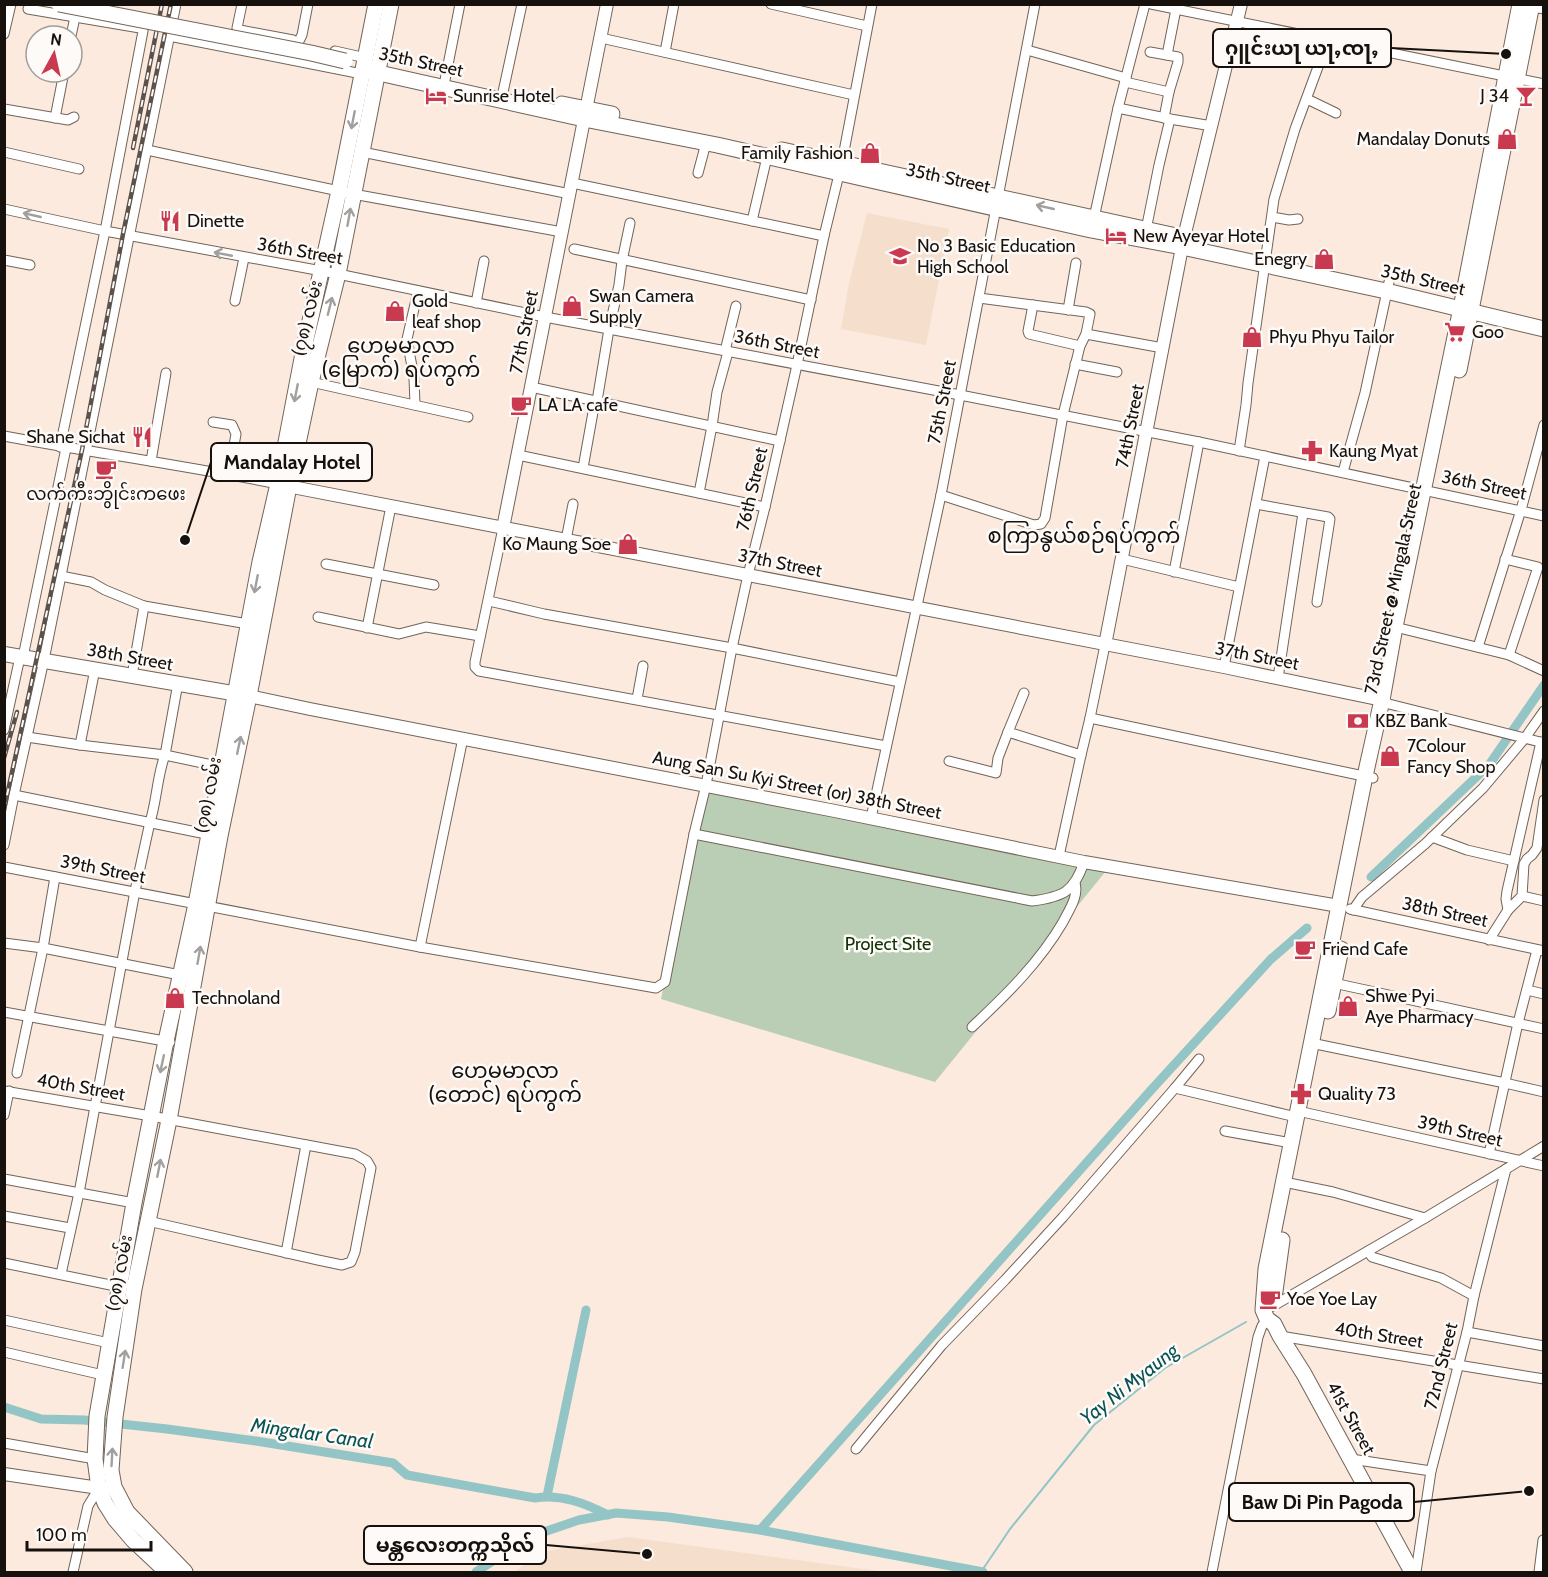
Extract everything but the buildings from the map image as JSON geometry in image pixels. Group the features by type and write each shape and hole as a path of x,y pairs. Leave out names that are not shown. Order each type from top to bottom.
{"main road":[{"name":"35th Street","path":"58,4 311,53 452,89 585,114 1467,305 1544,319"},
{"name":"(၇၈) လမ်း","path":"167,1572 134,1540 105,1503 111,1470 114,1425 135,1289 182,1045 188,977 283,485 304,348 322,272 346,192 362,152 376,4"},
{"name":"(၇၈) လမ်း","path":"242,694 248,624 260,562 311,382 338,274 346,192 369,67 391,4"},
{"name":"73rd Street @ Mingala Street","path":"1271,1319 1272,1269 1301,1113 1347,908 1369,777 1467,305 1511,77 1530,6"},
{"name":"35th Street","path":"369,67 503,92 767,157 840,168"},
{"name":"35th Street","path":"1069,219 1094,218 1146,230 1183,242"},
{"name":"35th Street","path":"1467,305 1544,329"},
{"name":"38th Street","path":"4,654 242,694"},
{"name":"(၇၈) လမ်း","path":"185,1572 106,1488 95,1459 96,1423 103,1375 134,1203 166,1041 188,977"},
{"name":"73rd Street @ Mingala Street","path":"1288,1183 1291,1143 1301,1113"},
{"name":"41st Street","path":"1271,1319 1414,1572"}],"street":[{"path":"4,34 11,4"},
{"path":"4,845 44,660 176,4"},
{"path":"242,4 237,28 240,30 293,40 369,67"},
{"path":"298,43 303,35 308,4"},
{"path":"445,80 460,4"},
{"path":"503,92 522,4"},
{"path":"665,52 674,4"},
{"path":"771,4 867,26"},
{"name":"76th Street","path":"665,982 732,648 840,168 872,4"},
{"name":"75th Street","path":"871,818 940,495 1035,4"},
{"path":"1094,218 1118,108 1145,4"},
{"path":"1151,4 1544,84"},
{"name":"74th Street","path":"1059,856 1105,645 1183,242 1241,4"},
{"name":"77th Street","path":"606,5 475,667 479,671 638,699"},
{"path":"1167,55 1173,7"},
{"path":"4,730 63,447 143,31 140,28 28,9"},
{"path":"74,24 75,17"},
{"path":"169,36 369,67"},
{"path":"601,38 854,95"},
{"path":"1239,451 1274,199 1306,99 1328,40"},
{"path":"1027,50 1169,92"},
{"path":"1146,230 1167,119 1169,92 1178,62 1178,57 1150,52"},
{"path":"55,118 62,84"},
{"path":"1306,99 1336,114"},
{"path":"1118,108 1212,126"},
{"path":"4,109 69,120 74,117"},
{"path":"698,173 706,143"},
{"path":"147,150 346,192 562,232"},
{"path":"4,152 79,169"},
{"path":"362,152 571,188 824,236"},
{"path":"752,221 767,157"},
{"name":"36th Street","path":"4,209 609,330 1199,442 1544,516"},
{"path":"1272,217 1298,219"},
{"path":"583,468 630,223"},
{"path":"574,249 811,300"},
{"path":"235,301 244,258"},
{"path":"4,260 30,265"},
{"path":"476,303 484,261"},
{"path":"1068,310 1076,263"},
{"path":"1343,472 1365,393 1387,287"},
{"path":"415,405 414,378 407,339 418,291"},
{"path":"940,495 1034,525 1041,524 1045,518 1063,415 1090,314 979,298"},
{"path":"1033,305 1029,334 1080,346"},
{"path":"699,493 717,392 736,306"},
{"path":"1086,334 1163,348"},
{"path":"1075,364 1116,372"},
{"path":"151,461 166,373"},
{"path":"311,382 468,417"},
{"path":"531,387 780,441"},
{"path":"213,422 232,425 235,428 229,474"},
{"path":"1478,647 1521,510 1544,425"},
{"name":"37th Street","path":"4,436 229,474 1224,667 1386,702 1542,743"},
{"path":"1174,572 1199,442"},
{"path":"518,454 765,507"},
{"path":"1224,667 1265,456"},
{"path":"566,540 573,504"},
{"path":"1256,504 1328,517 1330,521 1317,602"},
{"path":"367,628 391,506"},
{"path":"1278,678 1304,513"},
{"path":"1122,559 1239,587"},
{"path":"1505,559 1541,568 1509,655"},
{"path":"326,564 434,585"},
{"path":"61,576 91,582 144,606 248,624"},
{"path":"489,601 544,615 732,648 900,682"},
{"path":"132,676 144,606"},
{"path":"318,617 399,634 416,629 434,628 480,636"},
{"path":"1400,628 1509,655 1544,671"},
{"path":"643,666 638,699 886,746"},
{"path":"80,745 95,669"},
{"path":"61,1274 79,1193 135,891 154,811 178,683"},
{"path":"949,761 996,773 998,758 1024,693"},
{"name":"Aung San Su Kyi Street (or) 38th Street","path":"242,694 1084,861 1347,908"},
{"path":"1347,908 1432,837 1483,788 1544,711"},
{"path":"1090,718 1369,777"},
{"path":"1008,732 1081,755"},
{"path":"27,736 165,755 227,768"},
{"path":"420,946 463,738"},
{"path":"1508,910 1506,899 1542,743"},
{"path":"14,795 214,835"},
{"path":"1489,940 1508,910 1522,896 1524,864 1537,848 1544,800"},
{"path":"694,834 1032,901 1067,891 1075,883 1084,861"},
{"path":"1432,837 1467,850 1514,861"},
{"name":"39th Street","path":"4,867 656,988 665,982"},
{"path":"17,1073 55,877"},
{"path":"972,1027 1018,982 1053,939 1072,903 1077,890 1075,883"},
{"path":"1522,896 1544,901"},
{"name":"38th Street","path":"1347,908 1540,951"},
{"path":"4,943 43,948 188,977"},
{"path":"1489,1154 1518,1023 1540,951"},
{"path":"1329,982 1544,1029"},
{"path":"1527,990 1544,994"},
{"path":"4,1012 182,1045"},
{"path":"1316,1044 1544,1092"},
{"path":"856,1449 942,1345 1011,1274 1199,1059"},
{"name":"39th Street","path":"1175,1088 1544,1166"},
{"path":"4,1115 7,1091"},
{"name":"40th Street","path":"7,1091 355,1154 367,1161 370,1168 356,1252 351,1262 342,1264 286,1253"},
{"path":"1225,1131 1291,1143"},
{"path":"148,1221 286,1253 306,1145"},
{"path":"1212,1572 1262,1326 1368,1251 1544,1146"},
{"name":"72nd Street","path":"1414,1572 1431,1471 1506,1169"},
{"path":"4,1179 134,1203"},
{"path":"1288,1183 1333,1192 1425,1218"},
{"path":"4,1216 70,1228"},
{"path":"1368,1251 1372,1257 1441,1278 1474,1296"},
{"path":"4,1263 120,1287"},
{"name":"40th Street","path":"1271,1319 1458,1364 1544,1379"},
{"path":"4,1320 109,1343"},
{"path":"1467,1332 1544,1346"},
{"path":"4,1352 103,1375"},
{"path":"4,1443 95,1459"},
{"path":"1351,1459 1431,1471"},
{"path":"4,1474 106,1488"},
{"path":"73,1572 88,1506 106,1488"},
{"path":"1539,1572 1544,1540"}],"shaded area":[{"name":"No 3 Basic Education High School","path":"867,213 949,229 926,345 841,329 849,283"},
{"path":"628,1537 886,1572 514,1572 542,1552"}],"green space":[{"name":"Project Site","path":"706,785 1110,866 935,1082 661,999"}],"waterway":[{"path":"1371,877 1489,765 1544,685"},
{"path":"760,1530 1152,1089 1271,959 1307,928"},
{"path":"547,1496 586,1310"},
{"name":"Yay Ni Myaung","path":"981,1572 1010,1529 1094,1425 1165,1368 1246,1322"},
{"name":"Mingalar Canal","path":"4,1407 41,1419 84,1420 167,1429 393,1463 407,1475 535,1498 563,1498 582,1503 608,1515"},
{"path":"476,1572 529,1537 579,1520 616,1513 668,1517 760,1530 983,1572"}],"railway":[{"path":"133,148 162,4"},
{"path":"4,809 82,450 123,234 171,4"},
{"path":"4,758 17,712"}],"place":[{"name":"ႁူင်းယႃ ယႃႇၸႃႇ","path":"1506,54"},
{"name":"Sunrise Hotel","path":"436,96"},
{"name":"J 34","path":"1526,96"},
{"name":"Mandalay Donuts","path":"1507,139"},
{"name":"Family Fashion","path":"870,153"},
{"name":"Dinette","path":"170,221"},
{"name":"New Ayeyar Hotel","path":"1116,236"},
{"name":"No 3 Basic Education High School","path":"900,256"},
{"name":"Enegry","path":"1324,259"},
{"name":"Swan Camera Supply","path":"572,306"},
{"name":"Gold leaf shop","path":"395,311"},
{"name":"Goo","path":"1455,332"},
{"name":"Phyu Phyu Tailor","path":"1252,337"},
{"name":"LA LA cafe","path":"521,405"},
{"name":"Shane Sichat","path":"142,437"},
{"name":"Kaung Myat","path":"1312,451"},
{"name":"လက်ကီးဘွိုင်းကဖေး","path":"106,469"},
{"name":"Mandalay Hotel","path":"185,540"},
{"name":"Ko Maung Soe","path":"628,544"},
{"name":"KBZ Bank","path":"1358,721"},
{"name":"7Colour Fancy Shop","path":"1390,756"},
{"name":"Friend Cafe","path":"1305,949"},
{"name":"Technoland","path":"175,998"},
{"name":"Shwe Pyi Aye Pharmacy","path":"1348,1006"},
{"name":"Quality 73","path":"1301,1094"},
{"name":"Yoe Yoe Lay","path":"1270,1299"},
{"name":"Baw Di Pin Pagoda","path":"1529,1491"},
{"name":"မန္တလေးတက္ကသိုလ်","path":"647,1554"}],"district":[{"name":"ဟေမမာလာ (မြောက်) ရပ်ကွက်","path":"401,358"},
{"name":"စကြာနွယ်စဉ်ရပ်ကွက်","path":"1084,536"},
{"name":"ဟေမမာလာ (တောင်) ရပ်ကွက်","path":"505,1083"}]}
